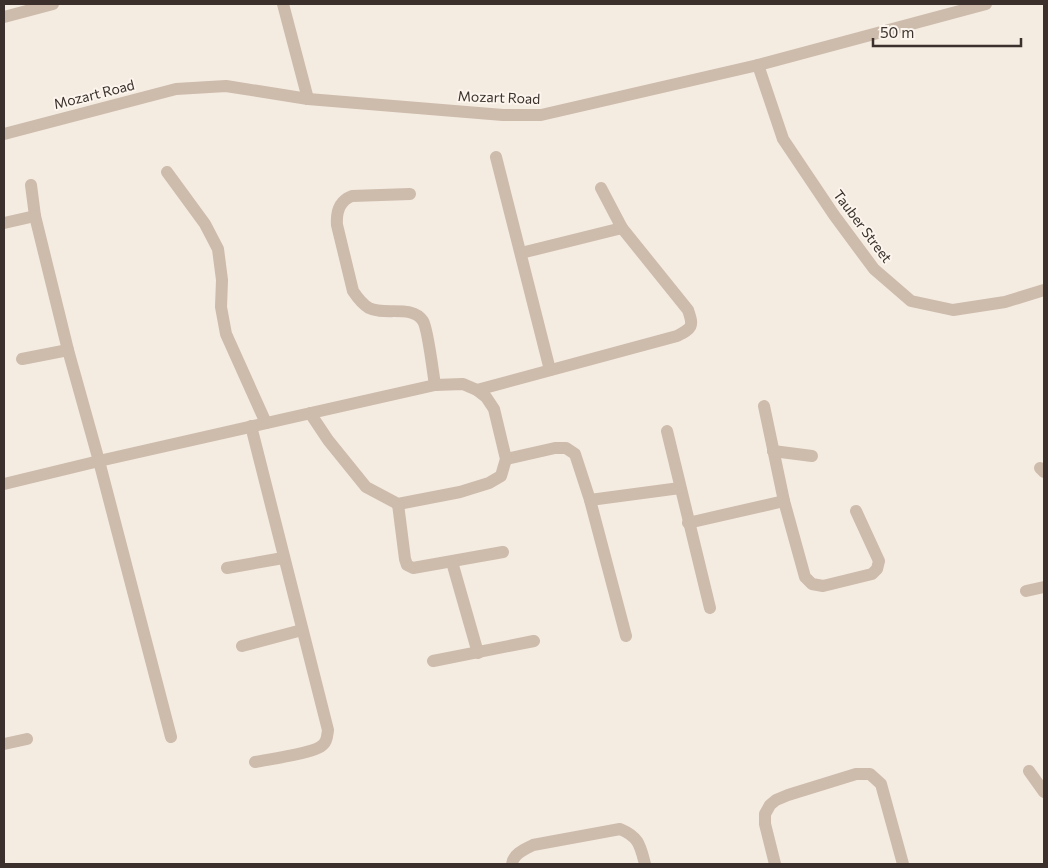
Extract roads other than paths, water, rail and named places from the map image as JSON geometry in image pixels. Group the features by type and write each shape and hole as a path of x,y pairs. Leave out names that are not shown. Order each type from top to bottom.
{"street":[{"path":"4,17 31,7 53,4"},
{"path":"283,4 308,98"},
{"name":"Mozart Road","path":"4,134 176,89 226,86 308,98 503,115 542,115 758,65 986,4"},
{"name":"Tauber Street","path":"758,65 783,139 834,216 874,269 911,301 954,310 1005,302 1044,290"},
{"path":"496,157 550,370"},
{"path":"167,172 205,224 218,249 222,280 221,307 226,334 266,423"},
{"path":"31,186 34,216 68,350 171,737"},
{"path":"477,390 677,336 688,331 692,321 688,310 622,228 601,188"},
{"path":"410,194 352,196 347,198 342,202 336,216 337,225 353,291 363,304 375,310 417,315 424,324 435,385"},
{"path":"4,223 34,216"},
{"path":"520,253 622,228"},
{"path":"22,359 68,350"},
{"path":"4,484 98,460 435,385 463,384 477,390 486,397 494,409 506,459 501,476 489,484 460,492 398,504 366,487 328,440 310,413"},
{"path":"764,406 784,501 805,576 812,584 823,586 872,574 877,569 879,561 856,511"},
{"path":"251,426 328,730 327,740 322,747 255,762"},
{"path":"667,431 710,608"},
{"path":"506,459 555,448 566,448 575,454 590,500 626,636"},
{"path":"773,451 812,456"},
{"path":"590,500 680,488"},
{"path":"688,523 784,501"},
{"path":"398,504 405,559 407,565 413,568 503,552"},
{"path":"228,568 283,558"},
{"path":"452,562 478,652"},
{"path":"1026,591 1044,587"},
{"path":"242,646 302,630"},
{"path":"433,661 534,641"},
{"path":"4,744 27,739"},
{"path":"1029,771 1044,792"},
{"path":"775,864 765,824 765,814 770,805 782,797 856,774 870,774 881,784 903,864"},
{"path":"512,864 512,860 521,851 533,845 620,829 631,834 640,847 645,864"}]}
